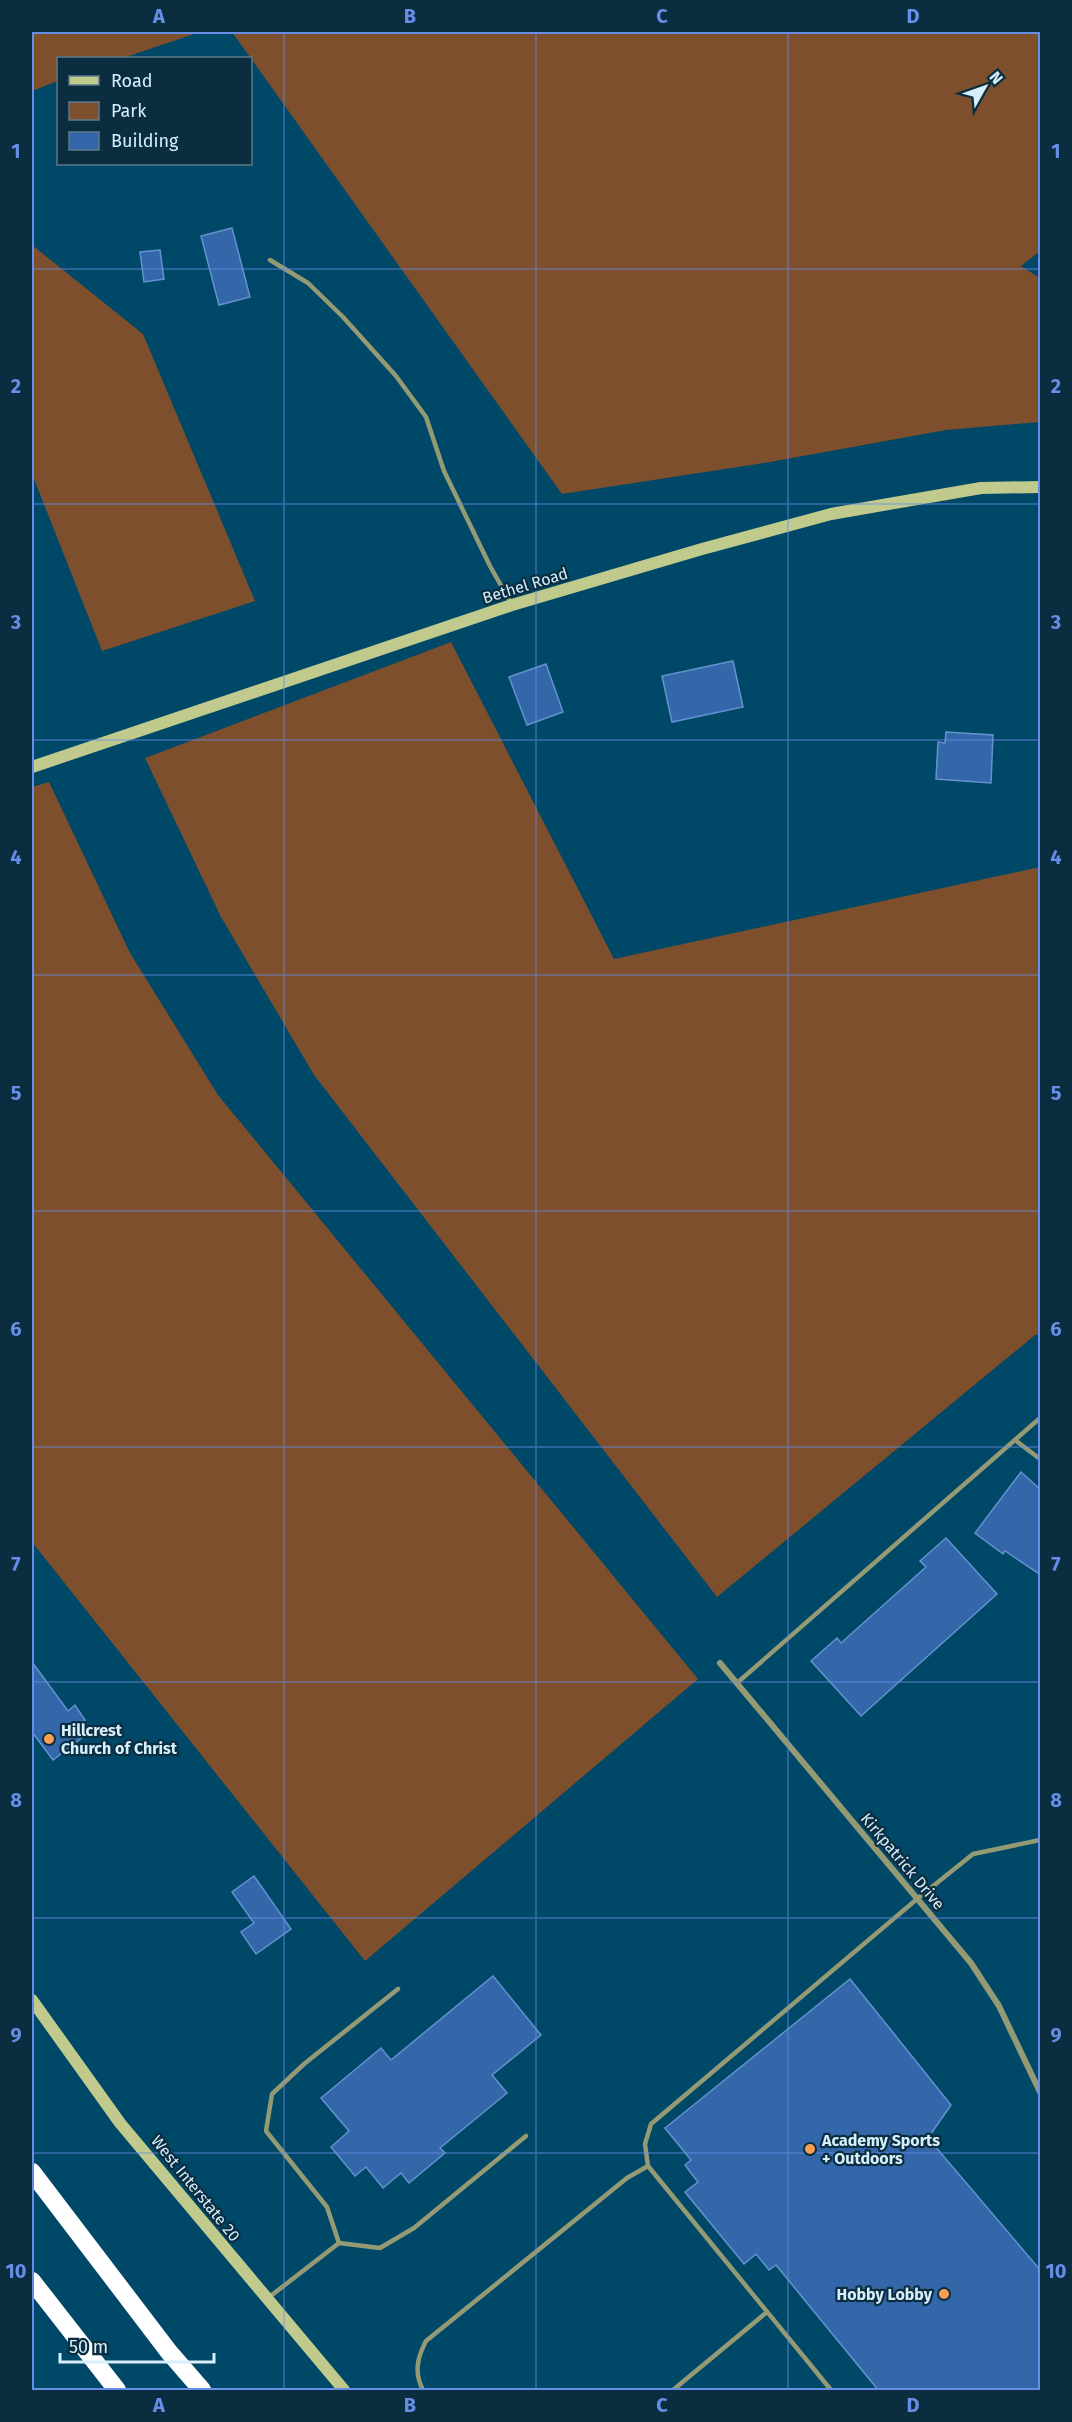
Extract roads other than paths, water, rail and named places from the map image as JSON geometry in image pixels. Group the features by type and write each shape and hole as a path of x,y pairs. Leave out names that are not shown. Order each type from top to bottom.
{"highway":[{"path":"32,2172 169,2352 202,2391"},
{"path":"32,2281 117,2391"}],"main road":[{"name":"Bethel Road","path":"32,766 512,605 702,549 831,514 981,488 1041,487"},
{"name":"West Interstate 20","path":"32,2000 120,2123 344,2391"}],"street":[{"name":"Kirkpatrick Drive","path":"720,1663 971,1963 999,2006 1041,2092"}],"lane":[{"path":"270,260 308,283 343,317 396,376 426,417 444,471 490,567 512,605"},
{"path":"737,1683 1041,1418"},
{"path":"1015,1440 1041,1459"},
{"path":"831,2391 648,2166 645,2144 651,2124 973,1854 1041,1840"},
{"path":"339,2243 327,2207 266,2131 272,2094 304,2064 398,1989"},
{"path":"266,2299 339,2243 380,2248 414,2228 526,2136"},
{"path":"423,2391 417,2378 418,2356 426,2341 627,2178 648,2166"},
{"path":"673,2391 767,2312"}],"place":[{"name":"Hillcrest Church of Christ","path":"49,1739"},
{"name":"Academy Sports + Outdoors","path":"810,2149"},
{"name":"Hobby Lobby","path":"944,2294"}]}
